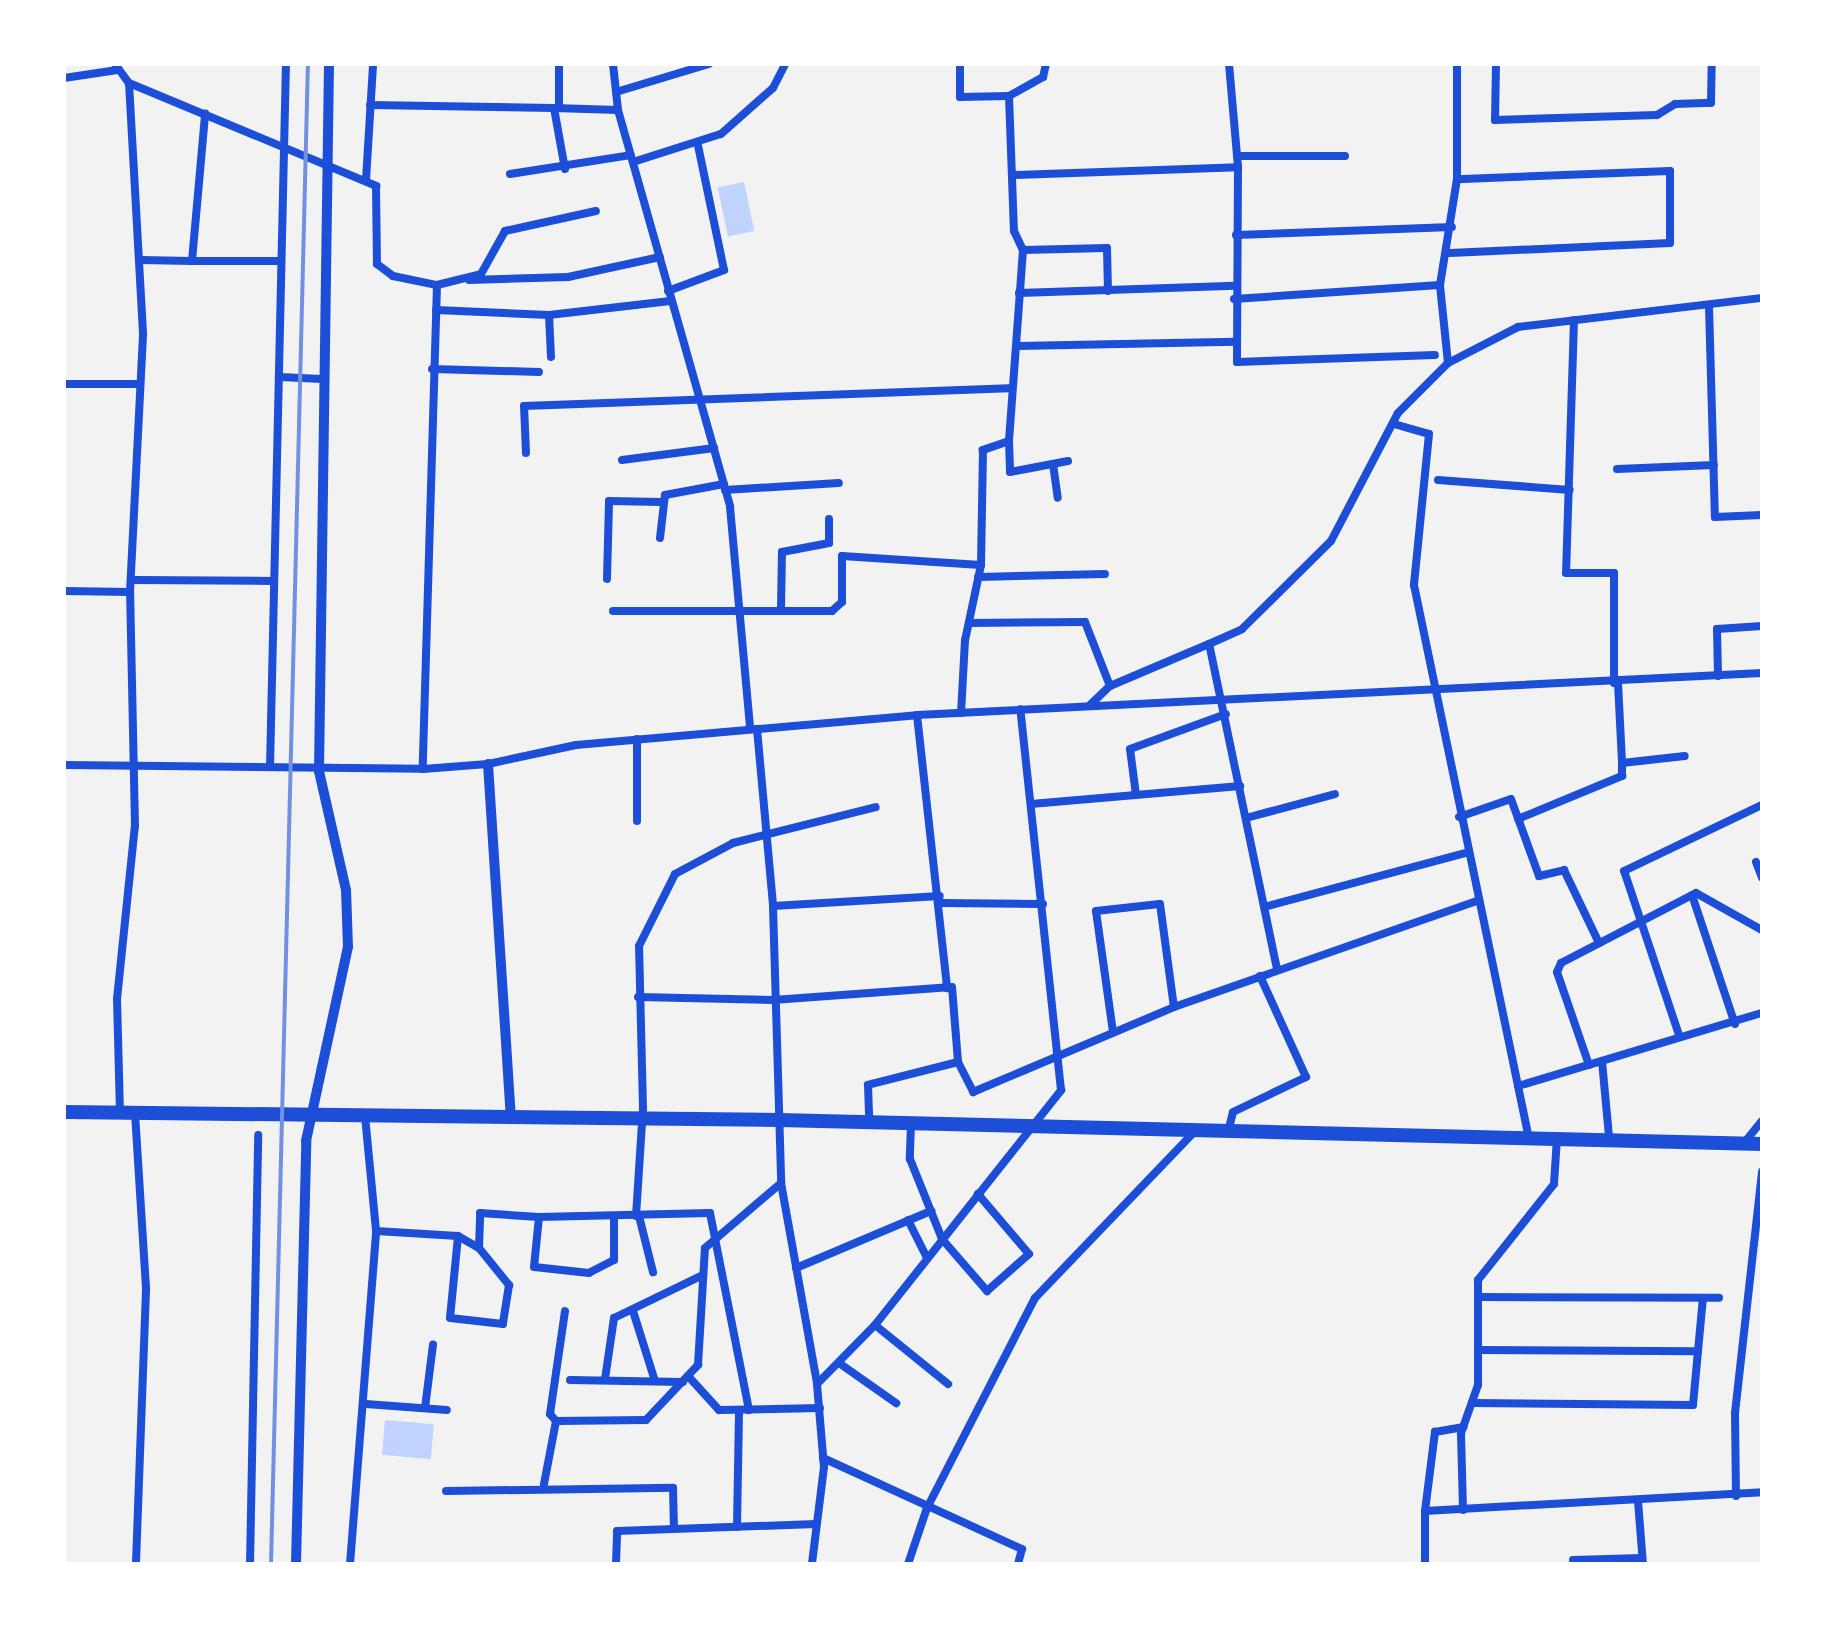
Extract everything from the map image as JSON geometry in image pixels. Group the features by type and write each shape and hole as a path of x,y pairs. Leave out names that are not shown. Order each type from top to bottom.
{"main road":[{"path":"64,1112 309,1118 869,1121 1557,1134 1762,1144"}],"street":[{"path":"270,767 286,64"},
{"path":"296,1564 309,1118 348,947 346,890 319,771 322,379 329,64"},
{"path":"366,180 373,64"},
{"path":"559,64 556,108 565,169"},
{"path":"613,64 618,110 724,487 742,608 773,906 773,1000 781,1183 820,1408 823,1458 812,1564"},
{"path":"616,92 709,64"},
{"path":"510,174 565,169 698,146 755,107 785,74 785,64"},
{"path":"960,64 960,97 1009,96 1043,77 1046,64"},
{"path":"1229,64 1238,167 1234,299 1237,362 1435,355"},
{"path":"1448,363 1440,285 1450,253 1457,179 1457,64"},
{"path":"1496,64 1495,120 1657,115 1675,104 1711,103 1712,64"},
{"path":"64,78 116,67 129,83 366,180 380,194 377,264 393,276 437,285 469,280 568,277 660,257"},
{"path":"129,83 141,260 135,580 130,592 135,761 117,999 146,1290 136,1564"},
{"path":"1009,96 1014,231 1023,250 1018,346 1009,388 1010,472 1068,461"},
{"path":"370,105 618,110"},
{"path":"192,261 205,114"},
{"path":"668,291 724,270 698,146"},
{"path":"1237,156 1345,156"},
{"path":"1013,175 1238,167"},
{"path":"1450,253 1670,243 1670,171 1457,179"},
{"path":"469,280 481,274 505,231 596,211"},
{"path":"1236,235 1452,227"},
{"path":"1023,250 1107,248 1108,291"},
{"path":"141,260 281,261"},
{"path":"423,769 432,369 437,285"},
{"path":"1234,299 1440,285"},
{"path":"1019,293 1235,286"},
{"path":"1089,705 1110,686 1242,629 1331,541 1394,424 1448,363 1518,327 1762,298"},
{"path":"436,310 549,315 670,301"},
{"path":"1709,306 1715,517 1762,515"},
{"path":"549,315 551,357"},
{"path":"1518,819 1622,776 1614,573 1566,573 1574,320"},
{"path":"1018,346 1235,342"},
{"path":"432,369 539,372"},
{"path":"280,377 322,379"},
{"path":"64,384 139,384"},
{"path":"526,453 524,406 699,395 1009,388"},
{"path":"1394,424 1429,434 1414,585 1466,853 1528,1134"},
{"path":"961,713 970,623 981,565 983,450 1009,441"},
{"path":"622,460 714,448"},
{"path":"1053,464 1058,498"},
{"path":"1617,469 1714,465"},
{"path":"1438,480 1570,490"},
{"path":"607,579 609,501 661,502 689,485 724,487 839,483"},
{"path":"660,538 661,502"},
{"path":"781,608 782,552 829,543 829,519"},
{"path":"613,611 781,608 832,611 842,602 842,556 981,565"},
{"path":"978,577 1105,574"},
{"path":"135,580 274,581"},
{"path":"64,591 130,592"},
{"path":"970,623 1085,622 1110,686"},
{"path":"1718,676 1717,629 1762,626"},
{"path":"1209,644 1277,969"},
{"path":"64,765 135,761 319,771 423,769 488,764 637,739 917,715 1432,689 1616,683 1762,673"},
{"path":"817,1384 875,1325 1061,1090 1061,1054 1020,709"},
{"path":"1136,795 1130,749 1226,714"},
{"path":"917,715 940,899 947,988"},
{"path":"637,739 637,821"},
{"path":"1622,763 1685,756"},
{"path":"488,764 511,1117"},
{"path":"1031,804 1240,786"},
{"path":"1246,818 1335,794"},
{"path":"1459,817 1511,799 1539,876 1564,870 1599,943"},
{"path":"1679,1035 1624,871 1762,805"},
{"path":"653,1272 638,1216 639,946 675,874 766,832 876,807"},
{"path":"1264,907 1466,853"},
{"path":"1756,862 1762,878"},
{"path":"1589,1065 1557,972 1641,919 1692,895"},
{"path":"1692,895 1762,930"},
{"path":"1692,895 1735,1024"},
{"path":"773,906 940,899 1043,904"},
{"path":"638,997 773,1000 952,987 958,1062 973,1092 1174,1007 1476,901"},
{"path":"1113,1032 1096,911 1160,904 1174,1007"},
{"path":"1229,1128 1233,1112 1306,1077 1260,976"},
{"path":"1518,1086 1679,1035 1735,1024 1762,1013"},
{"path":"1602,1061 1609,1136"},
{"path":"869,1121 868,1085 958,1062"},
{"path":"350,1564 350,1501 359,1491 376,1231 365,1116"},
{"path":"1744,1143 1762,1121"},
{"path":"911,1123 910,1159 942,1239 987,1291 1029,1254 978,1194"},
{"path":"908,1564 927,1508 1035,1298 1197,1128"},
{"path":"1463,1510 1464,1427 1472,1403 1478,1350 1478,1297 1487,1264 1554,1184 1557,1134"},
{"path":"250,1564 258,1135"},
{"path":"1736,1496 1735,1413 1762,1172"},
{"path":"556,1421 646,1420 685,1379 698,1365 705,1248 781,1183"},
{"path":"796,1268 931,1211"},
{"path":"479,1248 480,1213 539,1217 710,1213 744,1411 737,1527"},
{"path":"539,1217 534,1267 589,1273 614,1260 614,1217"},
{"path":"908,1220 927,1258"},
{"path":"376,1231 458,1236 479,1248 509,1285 503,1324 450,1318 458,1236"},
{"path":"605,1379 614,1318 703,1275"},
{"path":"1478,1297 1719,1298"},
{"path":"1472,1403 1693,1405 1703,1298"},
{"path":"556,1421 550,1414 565,1311"},
{"path":"633,1311 655,1381"},
{"path":"875,1325 948,1384"},
{"path":"425,1408 433,1345"},
{"path":"1478,1350 1698,1351"},
{"path":"839,1363 896,1403"},
{"path":"570,1380 685,1379 719,1410 820,1408"},
{"path":"366,1404 447,1410"},
{"path":"544,1484 556,1421"},
{"path":"1425,1564 1425,1511 1435,1432 1464,1427"},
{"path":"823,1458 1022,1549 1018,1564"},
{"path":"446,1491 673,1488 674,1528"},
{"path":"1425,1511 1736,1496 1762,1492"},
{"path":"1573,1560 1643,1561 1638,1501"},
{"path":"616,1564 617,1531 816,1524"}],"water":[{"path":"744,182 754,231 728,237 718,188"},
{"path":"385,1420 434,1424 431,1459 382,1455"}],"railway":[{"path":"271,1564 308,64"}]}
